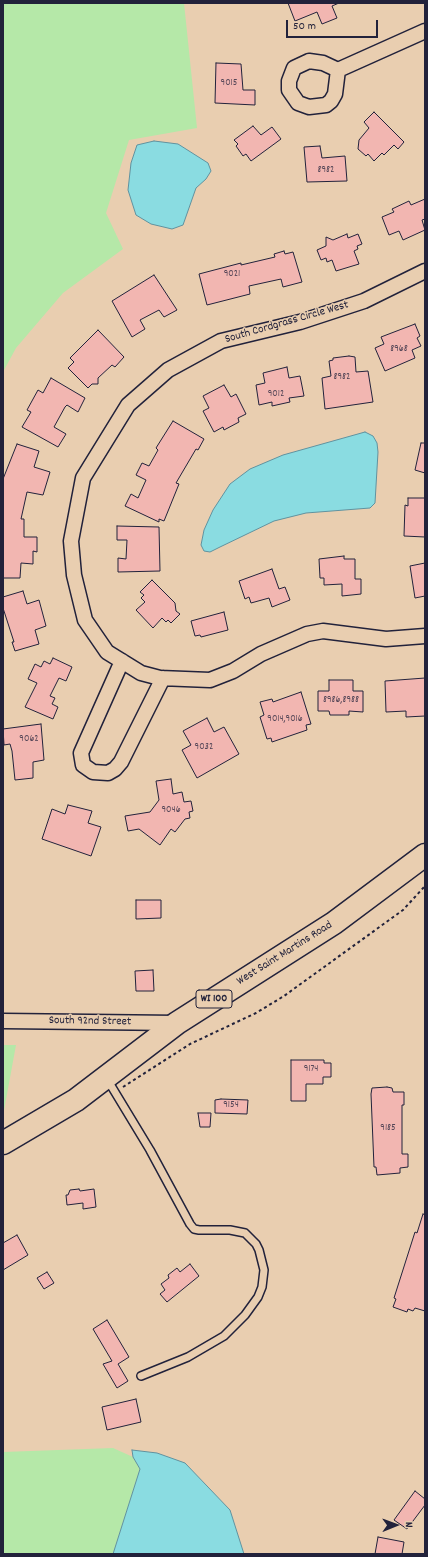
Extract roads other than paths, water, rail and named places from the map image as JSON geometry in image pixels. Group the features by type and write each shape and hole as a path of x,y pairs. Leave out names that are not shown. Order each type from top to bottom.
{"main road":[{"name":"West Saint Martins Road","path":"3,1143 76,1100 110,1085 177,1023 334,923 425,855"}],"street":[{"path":"338,70 425,31"},
{"name":"South Cordgrass Circle West","path":"122,661 107,652 85,620 74,576 71,541 83,478 128,405 168,370 221,342 300,322 364,301 425,271"},
{"path":"163,678 122,762 108,773 93,772 83,765 81,753 122,661 141,673 163,678 210,680 233,671 261,654 307,634 323,632 386,638 425,636"},
{"name":"South 92nd Street","path":"3,1021 177,1023"}],"lane":[{"path":"110,1085 150,1150 194,1229 230,1230 245,1233 256,1244 264,1270 264,1278 258,1297 245,1315 224,1336 188,1357 141,1376"}],"water":[{"path":"154,141 178,144 208,163 211,171 206,179 196,188 183,225 172,229 151,224 136,215 128,190 131,163 137,145"},
{"path":"365,432 373,436 377,443 378,452 375,503 370,508 306,513 274,521 210,552 204,551 201,545 204,530 213,510 230,484 250,469 283,455"},
{"path":"132,1450 157,1453 185,1463 230,1510 244,1554 113,1554 140,1469 133,1457"}]}
